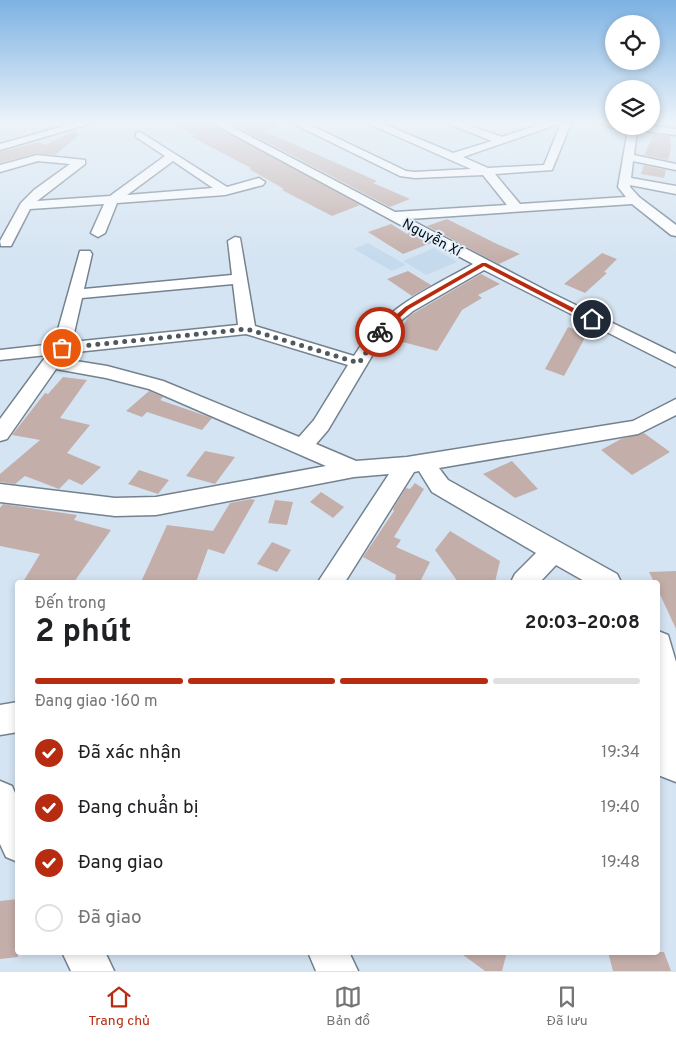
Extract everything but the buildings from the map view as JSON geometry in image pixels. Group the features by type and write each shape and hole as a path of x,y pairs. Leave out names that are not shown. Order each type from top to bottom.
{"street":[{"path":"6,243 25,206 38,193 73,168"},
{"path":"98,233 112,200 155,168"},
{"path":"191,168 225,191"},
{"name":"Nguyễn Xí","path":"303,168 484,264 676,361"},
{"path":"392,168 404,174 415,176 542,168"},
{"path":"480,168 486,171 517,208"},
{"path":"627,168 624,188 635,200 676,232"},
{"path":"625,180 676,190"},
{"path":"25,206 225,191 260,182"},
{"path":"393,216 635,200"},
{"path":"235,241 247,329"},
{"path":"0,434 57,356 76,294 85,254"},
{"path":"302,447 321,425 368,347 387,323 407,308 484,264"},
{"path":"76,294 240,279"},
{"path":"0,355 57,356 247,329 359,363"},
{"path":"57,356 156,385 354,469"},
{"path":"0,493 115,507 156,506 354,469 416,464 638,426 676,406"},
{"path":"416,464 440,486 556,550 605,580"},
{"path":"332,580 416,464"},
{"path":"526,580 556,550"},
{"path":"663,662 676,749"},
{"path":"0,720 15,718"},
{"path":"660,760 676,766"},
{"path":"0,798 15,837"},
{"path":"83,955 94,971"},
{"path":"329,955 338,971"}],"shaded area":[{"path":"368,243 406,265 392,271 354,249"},
{"path":"434,248 457,262 426,275 403,261"}],"way so far":[{"path":"62,348 247,329 359,363 368,347 380,332"}],"route":[{"path":"380,332 387,323 407,308 484,264 592,319"}]}
